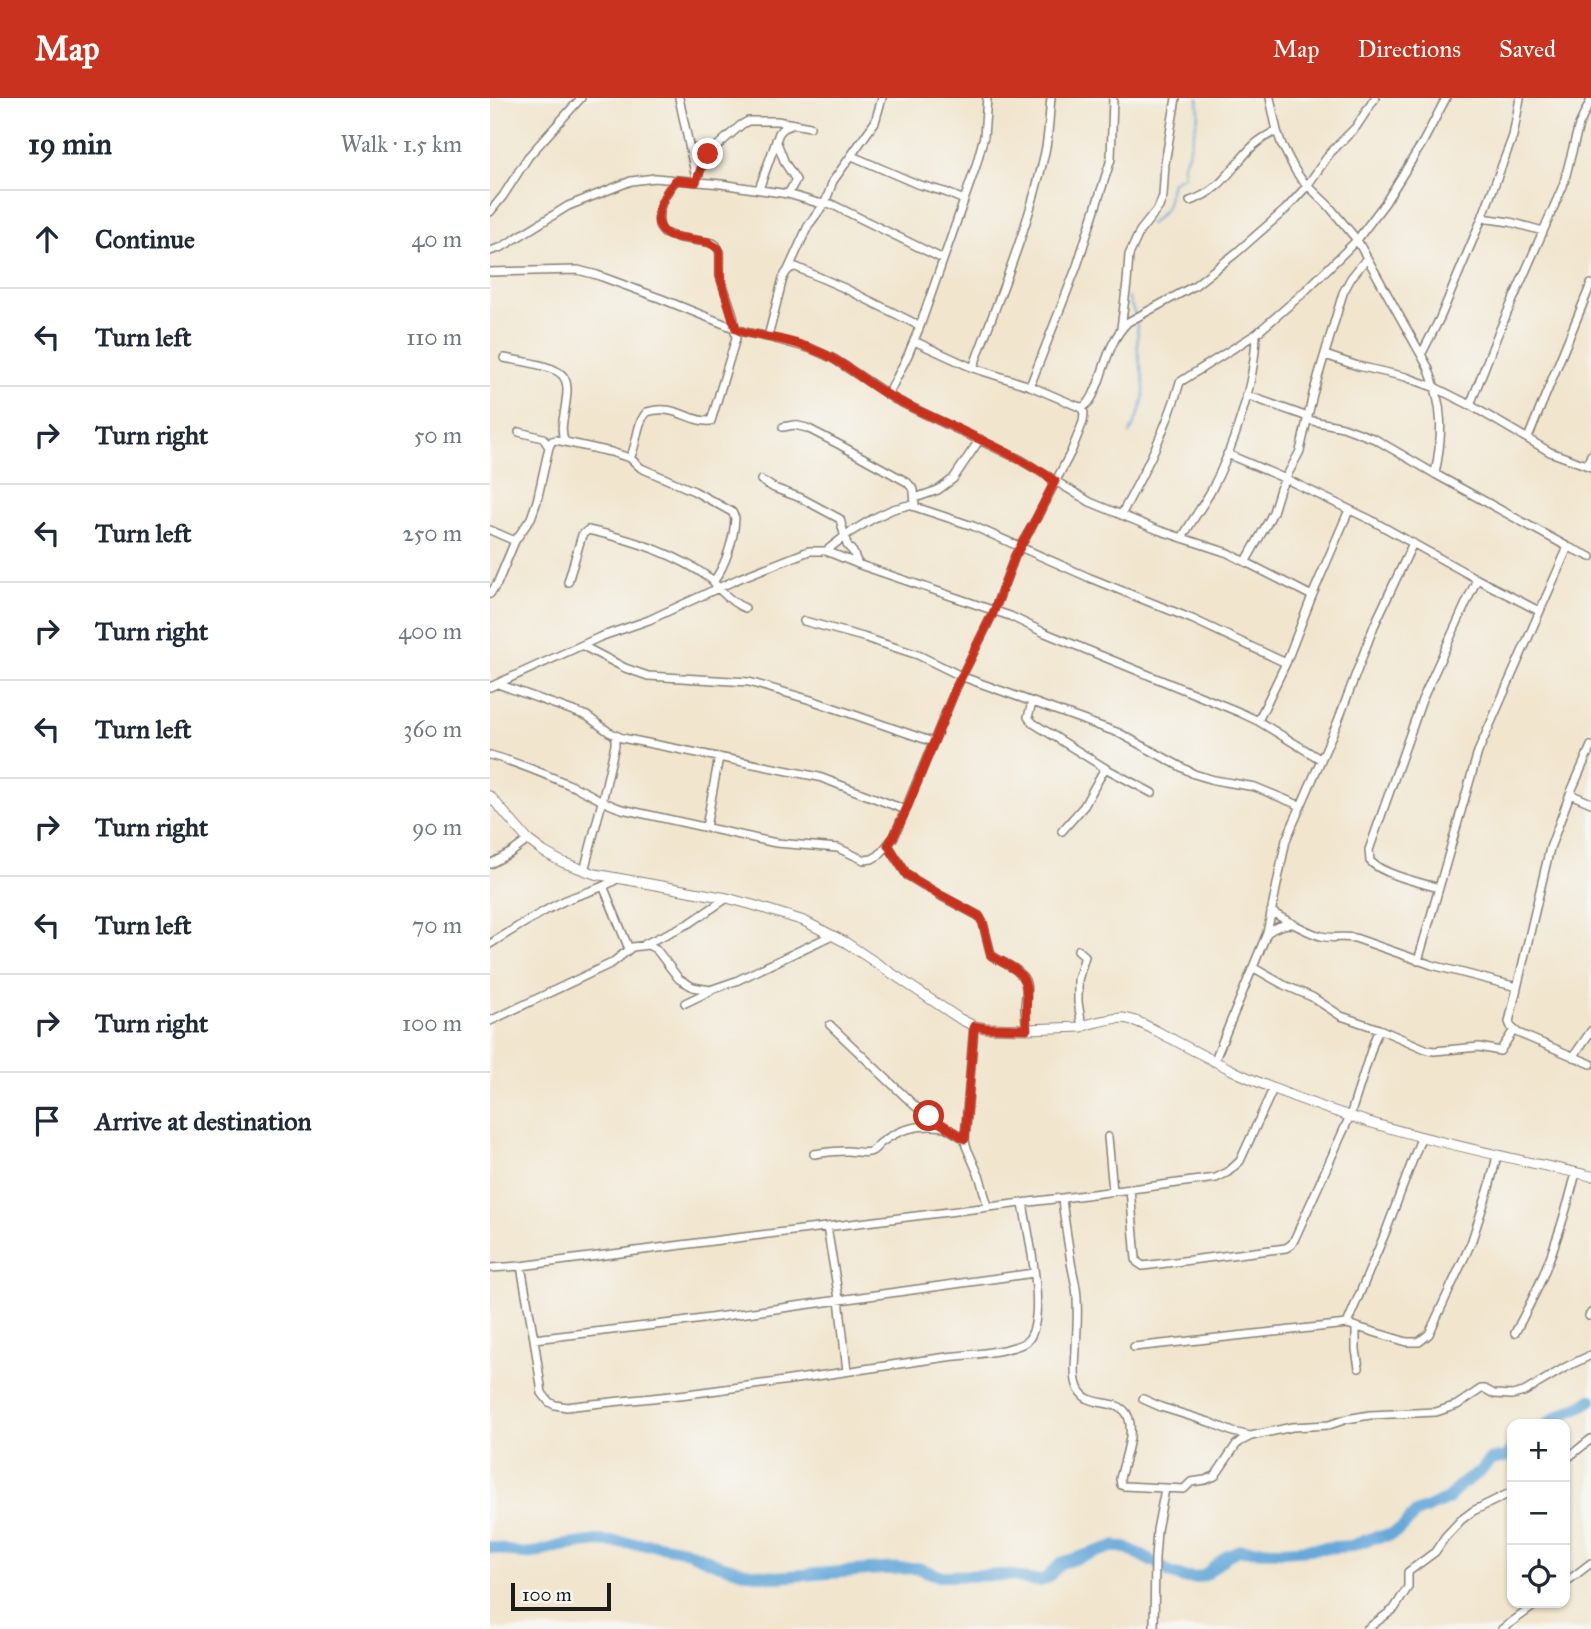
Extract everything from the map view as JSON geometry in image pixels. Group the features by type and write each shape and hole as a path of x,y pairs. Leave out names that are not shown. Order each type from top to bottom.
{"street":[{"path":"490,212 528,157 581,98"},
{"path":"679,98 696,182"},
{"path":"768,337 780,285 808,226 825,203 833,181 875,122 882,98"},
{"path":"888,395 920,326 981,152 987,98"},
{"path":"973,368 1038,180 1047,139 1051,98"},
{"path":"1030,386 1077,266 1111,159 1113,98"},
{"path":"1121,328 1129,255 1134,241 1161,201 1176,98"},
{"path":"1280,98 1271,101 1277,131 1288,157 1307,186 1328,205 1357,240 1422,353 1436,388 1441,421 1435,474"},
{"path":"1082,407 1090,402 1094,394 1113,342 1121,328 1194,286 1285,210 1307,186 1330,153 1356,127 1375,98"},
{"path":"1121,515 1172,408 1180,382 1256,334 1357,240 1423,142 1446,98"},
{"path":"1422,353 1449,299 1482,218 1513,136 1520,98"},
{"path":"1470,405 1497,336 1563,186 1579,125 1591,100"},
{"path":"696,182 704,160 744,122 777,121 810,127"},
{"path":"759,189 776,141 784,128 795,124"},
{"path":"1191,201 1216,189 1256,142 1277,131"},
{"path":"776,141 796,180 788,194"},
{"path":"690,147 698,150 714,149"},
{"path":"852,156 917,184 964,200"},
{"path":"490,251 502,247 568,206 621,184 655,178 759,189 836,206 943,259"},
{"path":"630,458 642,419 647,412 657,409 670,410 706,422 711,421 735,345 736,329 721,281 720,252 708,242 670,236 658,223 662,201 676,180"},
{"path":"1482,218 1543,231"},
{"path":"1246,561 1268,522 1280,489 1300,451 1313,394 1343,293 1367,258"},
{"path":"788,270 796,267 920,326"},
{"path":"490,272 578,270 662,299 744,332 824,354 888,395 1036,468 1090,502 1246,561 1312,596"},
{"path":"1528,438 1591,284"},
{"path":"1182,538 1209,493 1239,424 1256,352 1256,334"},
{"path":"490,755 580,789 602,802 622,809 776,843 838,848 864,860 879,855 894,836 956,688 994,611 1020,546 1071,452 1084,413 1082,407 1030,386 973,368 914,341"},
{"path":"1325,355 1436,388 1550,452 1589,466 1591,455"},
{"path":"504,358 554,369 562,375 567,392 562,427 565,442"},
{"path":"1246,395 1308,419 1343,427 1375,439 1568,547 1591,557"},
{"path":"783,427 794,425 807,428 907,482 914,490 915,502"},
{"path":"519,432 543,438 549,447"},
{"path":"826,551 884,513 938,490 953,479 980,439"},
{"path":"490,594 515,541 531,518 549,447 552,441 556,440 630,458 641,468 704,496 734,515 734,530 716,585"},
{"path":"1227,454 1349,510 1539,611"},
{"path":"761,480 839,517 848,547 858,564"},
{"path":"915,502 1192,619 1286,663"},
{"path":"1258,721 1286,663 1349,510"},
{"path":"490,530 515,541"},
{"path":"568,582 582,535 588,530 649,547 681,562 745,608"},
{"path":"1214,1062 1267,933 1283,852 1300,806 1348,698 1365,648 1413,543"},
{"path":"1418,961 1478,752 1568,547"},
{"path":"494,685 600,637 649,620 716,585 809,551 826,551 1020,620 1043,632 1217,702 1258,721 1320,759"},
{"path":"1439,888 1376,867 1368,854 1422,700 1477,579"},
{"path":"804,621 908,651 963,677 1119,733 1194,774 1255,787 1300,806"},
{"path":"583,646 625,668 648,676 749,682 811,700 933,742"},
{"path":"494,685 587,716 615,735 819,777 906,810"},
{"path":"1032,703 1028,717 1033,723 1105,768 1152,793"},
{"path":"584,871 615,746 615,735"},
{"path":"1591,746 1556,830 1544,868 1509,1022 1514,1030 1591,1064"},
{"path":"706,827 719,757"},
{"path":"1062,831 1084,806 1105,768"},
{"path":"1570,794 1591,803"},
{"path":"490,796 528,840 553,858 584,871 727,898 810,924 845,942 974,1026 1027,1029 1082,1027 1088,1023 1122,1018 1143,1024 1214,1062 1273,1089 1350,1116 1421,1138 1591,1176"},
{"path":"490,864 528,840"},
{"path":"888,845 907,875 979,916 991,955 1024,977 1027,989 1027,1029"},
{"path":"490,944 563,901 604,888 617,879"},
{"path":"604,888 629,949"},
{"path":"490,1021 612,963 629,949 690,923 727,898"},
{"path":"1271,911 1320,936 1354,938 1418,961 1517,987"},
{"path":"1267,933 1284,924 1296,924"},
{"path":"685,1003 832,935"},
{"path":"642,945 659,951 671,971 687,984 701,990 710,990"},
{"path":"1078,950 1085,956 1078,980 1082,1027"},
{"path":"1254,968 1312,997 1341,1016 1434,1051 1479,1047 1500,1051 1514,1030"},
{"path":"830,1025 915,1106 965,1139"},
{"path":"974,1026 965,1139 988,1207"},
{"path":"1130,1189 1136,1259 1143,1266 1286,1248 1295,1238 1350,1116 1380,1029"},
{"path":"1573,1057 1591,1031"},
{"path":"490,1268 1208,1180 1224,1175 1235,1167 1244,1154 1273,1089"},
{"path":"814,1154 833,1151 868,1153 898,1132 915,1126 945,1127"},
{"path":"1108,1137 1114,1191"},
{"path":"1347,1324 1421,1138"},
{"path":"1133,1347 1347,1324 1419,1342 1429,1334 1471,1243 1497,1156"},
{"path":"1515,1333 1541,1279 1567,1208 1576,1173"},
{"path":"1062,1198 1077,1294 1076,1383 1086,1398 1122,1408 1127,1412 1129,1439 1120,1479 1121,1485 1124,1486 1186,1489 1191,1482 1215,1476 1236,1445 1251,1436 1370,1415 1436,1412 1457,1405 1485,1388 1494,1394 1512,1395 1524,1392 1579,1360 1591,1356"},
{"path":"520,1266 542,1393 549,1402 567,1407 708,1392 993,1352 1024,1344 1031,1335 1037,1312 1023,1203"},
{"path":"827,1227 847,1371"},
{"path":"534,1339 681,1322 1034,1273"},
{"path":"1356,1328 1359,1368"},
{"path":"1143,1399 1251,1436"},
{"path":"1570,1456 1591,1439"},
{"path":"1154,1629 1154,1558 1165,1489"},
{"path":"1367,1629 1394,1609 1408,1587 1408,1572 1435,1552 1461,1521 1473,1511 1507,1494"},
{"path":"1570,1579 1591,1563"},
{"path":"1502,1629 1531,1608"}],"waterway":[{"path":"1150,224 1168,202 1172,182 1184,175 1183,163 1199,113 1198,98"},
{"path":"1128,297 1135,315"},
{"path":"1130,434 1144,397 1136,320"},
{"path":"1554,1419 1591,1400"},
{"path":"1158,1564 1170,1573 1184,1578 1196,1578 1205,1575 1228,1555 1240,1550 1282,1551 1351,1546 1390,1535 1401,1529 1416,1513 1448,1499 1490,1460 1507,1456"},
{"path":"490,1547 523,1554 598,1541 657,1545 684,1550 745,1572 776,1577 917,1568 940,1576 1009,1575 1040,1581 1047,1578 1061,1563 1115,1546 1129,1549 1151,1561"}],"route":[{"path":"708,154 696,182 676,180 668,190 662,201 658,223 664,233 670,236 713,243 716,246 720,252 721,281 736,329 824,354 896,400 980,439 1055,481 1015,556 994,611 956,688 906,810 888,845 907,875 979,916 991,955 1014,968 1026,982 1027,1029 974,1026 965,1139 929,1116"}]}
